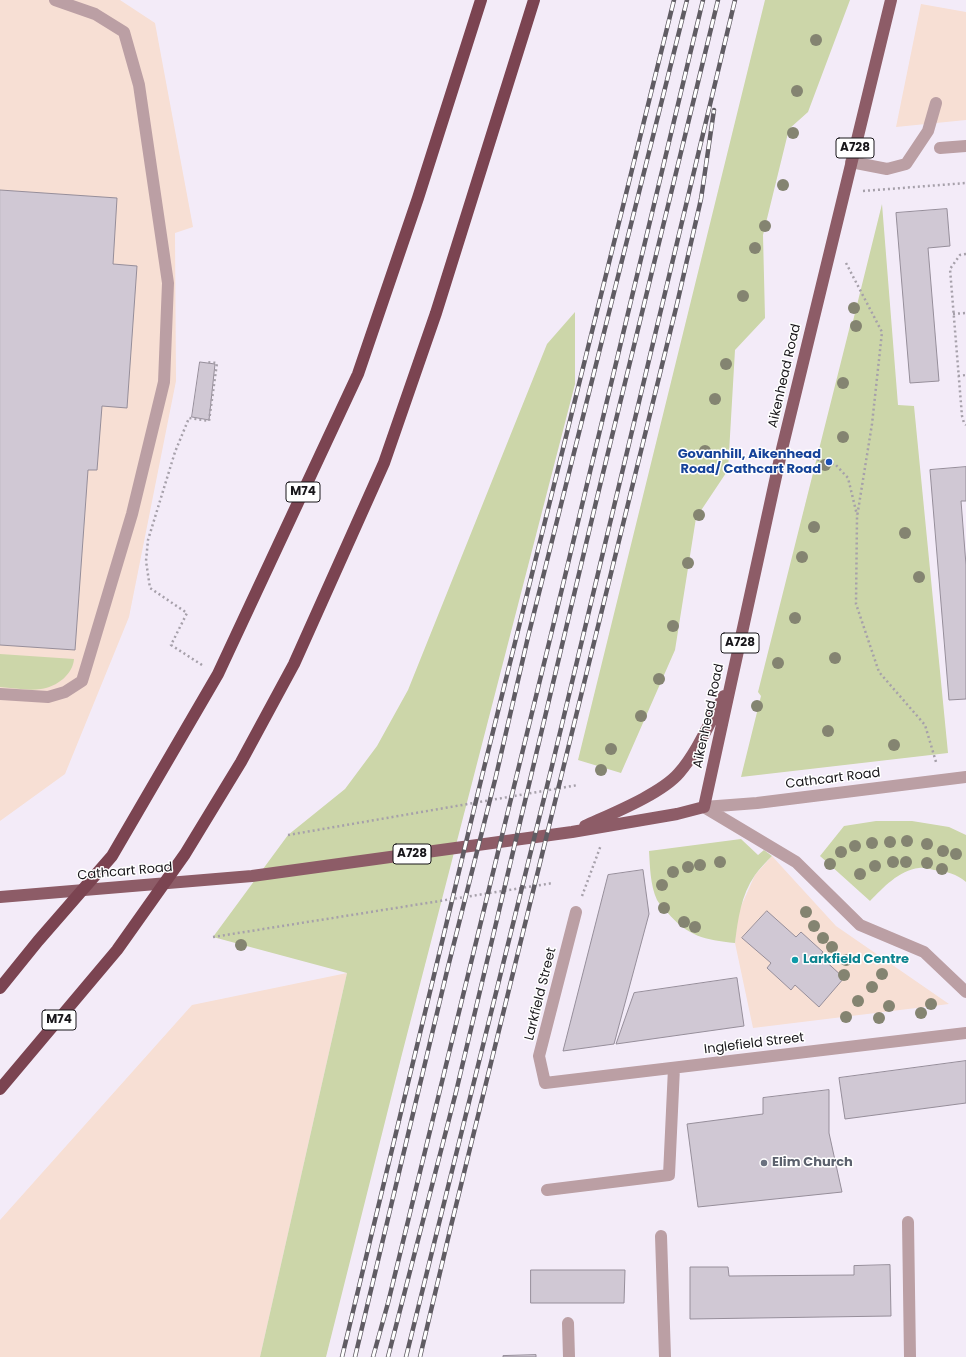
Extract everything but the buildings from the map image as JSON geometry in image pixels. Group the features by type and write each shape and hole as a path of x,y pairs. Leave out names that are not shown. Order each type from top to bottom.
{"highway":[{"name":"M74","path":"0,988 112,856 218,674 358,374 418,198 481,0"},
{"name":"M74","path":"0,1089 117,950 185,854 241,762 294,664 384,463 436,313 534,0"}],"main road":[{"name":"Aikenhead Road","path":"704,807 782,449 832,237 891,0"},
{"path":"572,832 632,804 662,787 678,774 690,759 731,682"},
{"name":"A728","path":"572,832 677,814 704,807"},
{"name":"Cathcart Road","path":"0,896 252,876 572,832"}],"street":[{"path":"0,694 48,697 64,692 82,681 132,514 164,382 168,283 139,85 124,32 95,14 54,0"},
{"path":"851,162 887,169 906,164 928,132 936,103"},
{"path":"940,148 966,146"},
{"name":"Cathcart Road","path":"704,807 757,803 966,777"},
{"path":"704,807 796,862 860,925 924,952 966,992"},
{"name":"Larkfield Street","path":"545,1084 539,1056 576,912"},
{"name":"Inglefield Street","path":"545,1084 966,1033"},
{"path":"547,1190 668,1175 674,1068"},
{"path":"908,1222 910,1357"},
{"path":"661,1236 665,1357"},
{"path":"568,1322 569,1357"}],"path":[{"path":"844,192 966,183"},
{"path":"832,237 882,332 872,424 857,517 856,604 879,672 925,725 941,780"},
{"path":"966,254 960,255 950,269 962,416 966,425"},
{"path":"953,314 966,313"},
{"path":"206,362 217,363 209,421 189,418 175,452 148,540 146,561 150,588 187,613 171,645 218,674"},
{"path":"958,376 966,375"},
{"path":"782,449 835,464 848,478 857,517"},
{"path":"288,835 578,785"},
{"path":"576,912 608,826"},
{"path":"213,937 553,883"}],"shaded area":[{"path":"0,0 120,0 155,23 193,227 175,233 176,381 129,617 65,774 0,821"},
{"path":"921,4 966,12 966,120 896,127"},
{"path":"772,856 836,926 949,1004 753,1028 735,943 738,913 755,875"},
{"path":"347,973 260,1357 0,1357 0,1220 192,1005"}],"green space":[{"path":"765,0 850,0 808,112 789,129 763,235 765,318 735,350 728,470 696,518 675,650 621,773 578,760"},
{"path":"882,204 898,405 914,406 948,753 741,777 761,696 758,692"},
{"path":"575,312 575,384 402,1054 326,1357 260,1357 347,973 213,937 288,835 345,789 377,746 408,690 547,344"},
{"path":"0,654 74,659 71,670 58,683 47,688 26,690 0,687"},
{"path":"876,821 912,821 949,827 966,835 966,882 947,872 924,868 912,869 892,880 870,901 820,856 844,826"},
{"path":"741,839 758,855 764,850 772,856 755,875 746,891 739,916 735,943 706,938 689,932 674,920 657,900 652,882 649,851"}],"railway":[{"path":"342,1357 482,776 674,0"},
{"path":"355,1357 447,971 496,776 528,637 687,0"},
{"path":"373,1357 388,1303 549,643 703,0"},
{"path":"388,1357 456,1092 596,502 718,0"},
{"path":"406,1357 552,766 735,0"},
{"path":"420,1357 677,304 701,199 714,110"}],"place":[{"name":"Govanhill, Aikenhead Road/ Cathcart Road","path":"829,462"},
{"name":"Larkfield Centre","path":"795,960"},
{"name":"Elim Church","path":"764,1163"}]}
